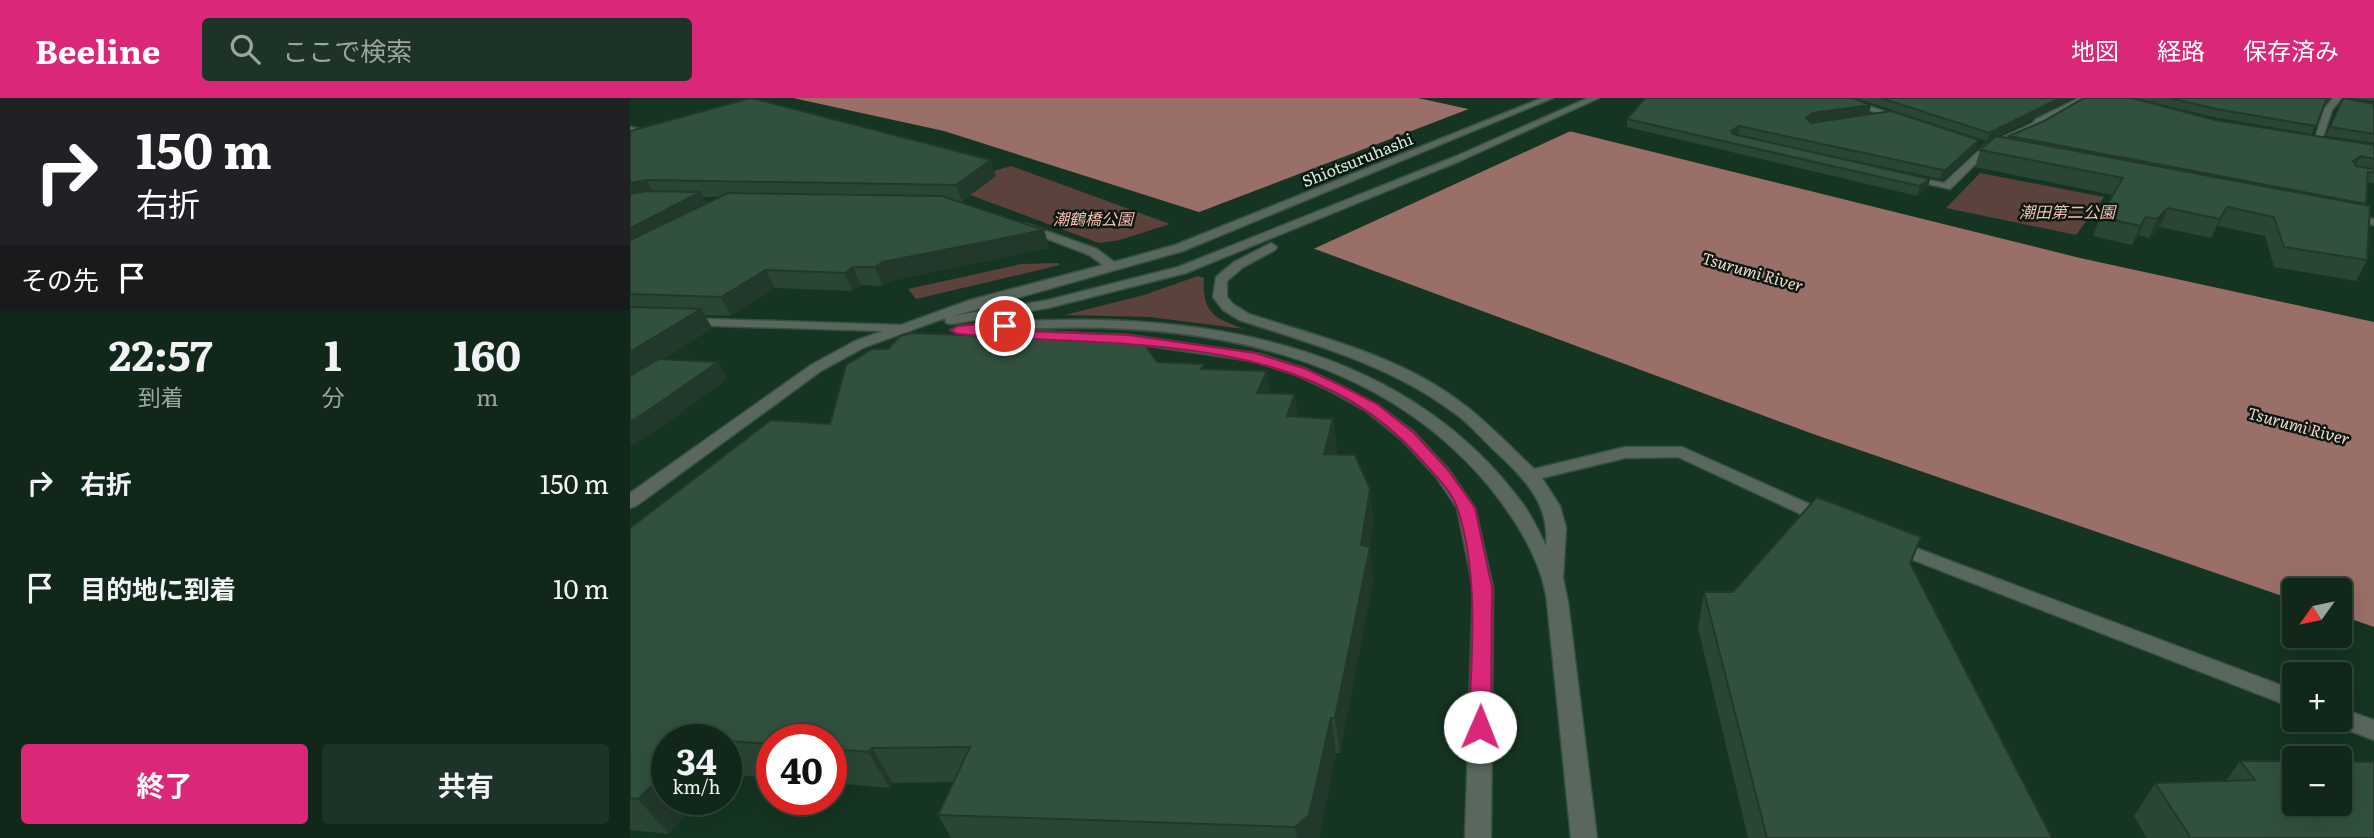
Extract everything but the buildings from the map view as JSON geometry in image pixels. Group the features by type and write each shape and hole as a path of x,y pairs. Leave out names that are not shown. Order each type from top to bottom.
{"street":[{"name":"Shiotsuruhashi","path":"906,327 975,303 1180,248 1549,98"},
{"path":"1567,98 1583,103"},
{"path":"630,502 816,368 860,344 906,327 1048,304 1249,251 1406,188 1457,159 1595,98"},
{"path":"1839,98 1916,124"},
{"path":"1898,177 1946,187 1984,146 2086,98"},
{"path":"2317,140 2328,109 2337,99 2349,103"},
{"path":"1864,119 1890,115"},
{"path":"630,130 644,132 630,138"},
{"path":"2304,138 2328,142"},
{"path":"1984,146 2009,152"},
{"path":"2333,214 2374,222"},
{"path":"1009,221 1094,251 1111,265"},
{"path":"1249,251 1221,280 1220,297 1228,307 1244,317 1364,356 1415,381 1460,408 1531,475 1551,506 1557,528 1553,578 1584,838"},
{"path":"669,320 906,327 1018,336 1129,339 1255,357 1301,372 1372,408 1408,436 1443,474 1466,508 1483,587 1478,838"},
{"path":"958,330 1052,322 1158,326 1231,337 1323,361 1362,378 1420,412 1474,457 1517,510 1553,578"},
{"path":"1531,475 1645,450 1682,452 1850,528"},
{"path":"1873,537 2282,694"},
{"path":"2352,722 2374,730"}],"green space":[{"name":"潮鶴橋公園","path":"1011,166 1170,224 1120,240 1099,243 970,195 973,177"},
{"name":"潮田第二公園","path":"1980,173 2104,197 2076,235 1946,208"},
{"path":"1021,264 1060,265 916,299 908,289"},
{"path":"1198,276 1204,278 1205,299 1212,312 1244,329 1150,317 1065,315 1144,295"}],"water":[{"name":"Tsurumi River","path":"793,98 1418,98 1573,132 2080,258 2374,322 2374,627 2352,619 2352,578 2282,578 2282,596 1816,435 1315,249 944,131"}],"pier":[{"path":"1474,107 1575,129 1309,251 1194,214"}],"route":[{"path":"1005,326 958,330 1018,336 1129,339 1255,357 1301,372 1337,389 1372,408 1408,436 1443,474 1466,508 1483,587 1480,727"}]}
